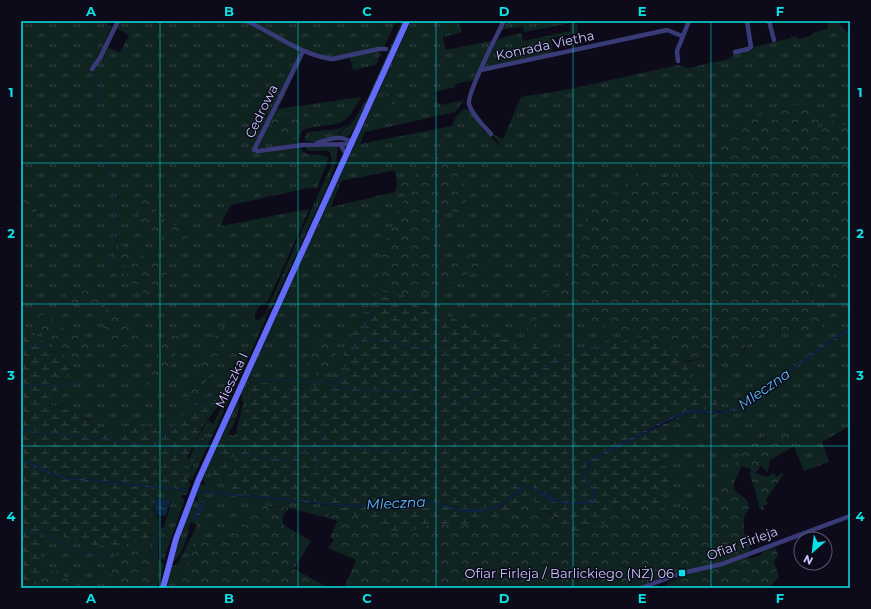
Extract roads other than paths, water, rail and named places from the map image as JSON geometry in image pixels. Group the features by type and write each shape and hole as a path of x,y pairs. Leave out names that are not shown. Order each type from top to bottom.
{"street":[{"path":"92,69 100,58 118,21"},
{"path":"247,21 303,50 318,56 332,58 386,49"},
{"name":"Mieszka I","path":"330,191 344,151 361,116 372,100 407,21"},
{"path":"491,134 471,110 469,103 481,70 504,21"},
{"path":"678,61 676,50 689,21"},
{"path":"735,52 751,47 747,21"},
{"path":"769,21 774,40"},
{"name":"Konrada Vietha","path":"481,70 667,30 682,36"},
{"name":"Cedrowa","path":"303,50 254,150 258,151 313,144 348,143"},
{"name":"Cedrowa","path":"313,144 339,138 348,143"},
{"name":"Mieszka I","path":"164,586 176,539 190,499 330,191 348,143"},
{"name":"Ofiar Firleja","path":"641,588 655,586 660,581 682,573 722,564 850,516"}],"water":[{"name":"Mleczna","path":"850,329 850,332 831,342 735,411 723,414 693,413 679,416 653,428 594,460 588,469 586,479 596,490 594,500 589,504 562,504 551,501 528,487 505,503 481,512 461,511 422,502 352,507 197,492 198,490 349,505 424,499 462,509 482,509 493,507 502,503 522,487 530,486 558,500 571,502 589,501 592,497 593,490 583,477 587,465 593,457 679,413 694,409 720,412 737,408 820,347"},
{"path":"21,458 64,477 188,489 188,491 64,479 51,475 21,460"},
{"path":"158,498 171,500 166,515 160,516 155,512 155,502"},
{"path":"201,501 206,503 197,521 193,519 193,517"}],"waterway":[{"path":"95,71 100,111"},
{"path":"101,116 104,147 113,182 113,247 108,274"},
{"path":"104,318 107,277"},
{"path":"260,379 338,383 380,295"},
{"path":"359,339 439,349 486,390"},
{"path":"21,347 44,344"},
{"path":"456,485 457,404 486,390 605,344"},
{"path":"21,384 64,386 88,379"},
{"path":"337,383 335,388 413,392"},
{"path":"335,388 330,402 320,445 401,451"},
{"path":"155,446 188,407 220,390"},
{"path":"21,430 181,449"},
{"path":"201,444 205,446"},
{"path":"239,455 291,460 319,445"},
{"path":"309,501 320,445"},
{"path":"218,452 222,454"},
{"path":"21,528 109,560"}],"place":[{"name":"Ofiar Firleja / Barlickiego (NŻ) 06","path":"682,573"}]}
